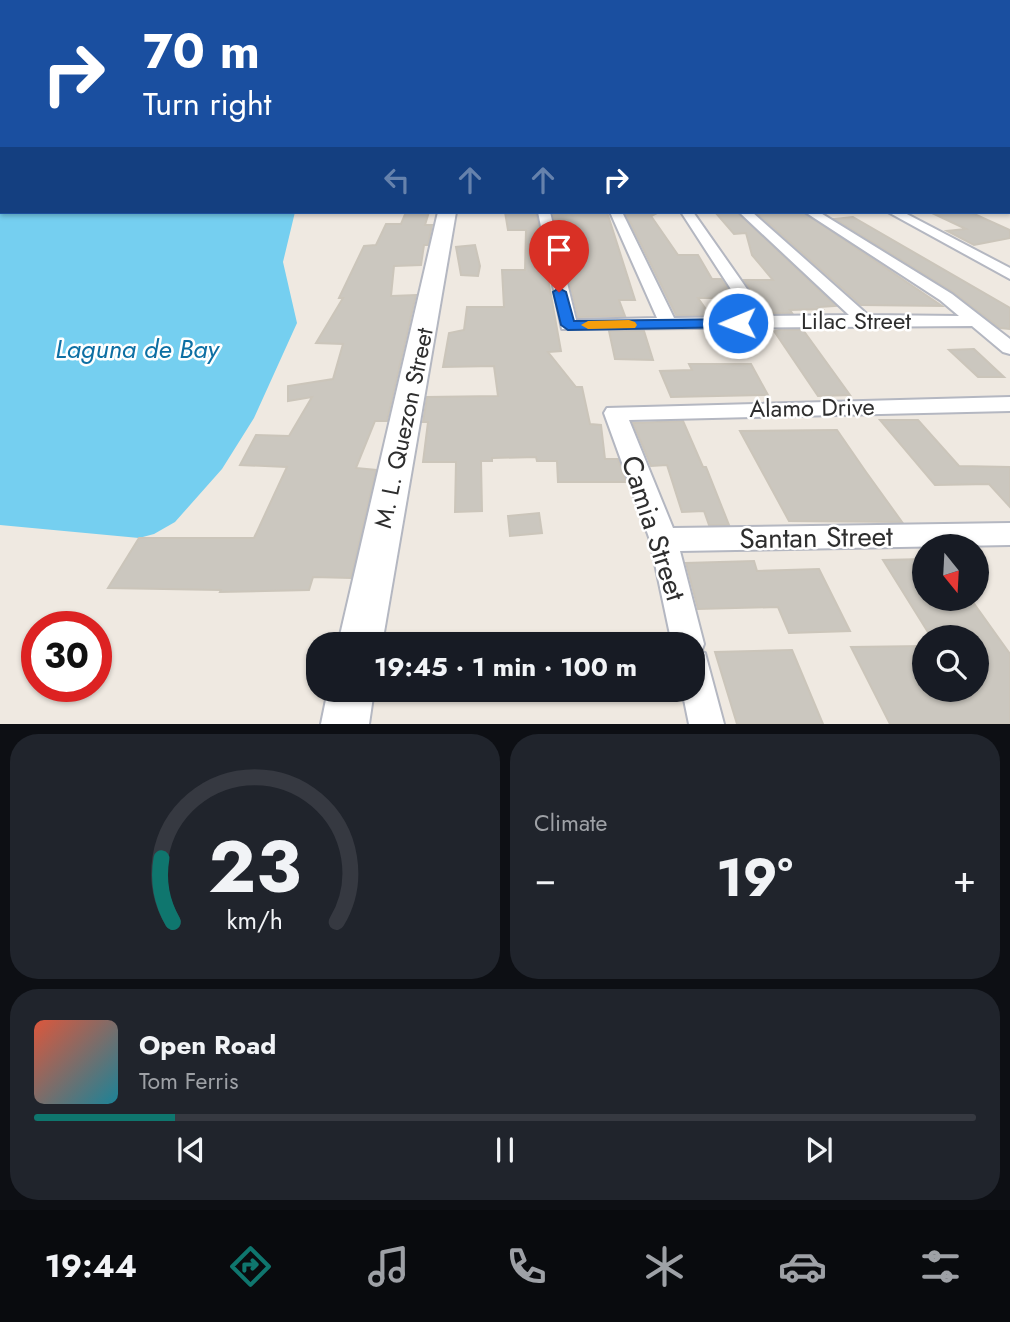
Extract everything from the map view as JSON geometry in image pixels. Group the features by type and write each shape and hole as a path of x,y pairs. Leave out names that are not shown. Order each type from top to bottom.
{"main road":[{"name":"M. L. Quezon Street","path":"362,632 447,214"},
{"path":"345,723 349,702"}],"street":[{"name":"Lilac Street","path":"544,214 568,325 976,321"},
{"path":"617,214 668,324"},
{"path":"688,214 761,322"},
{"path":"747,214 864,320"},
{"path":"814,214 947,297 1010,348"},
{"path":"898,214 1010,274"},
{"name":"Alamo Drive","path":"615,413 1010,404"},
{"name":"Camia Street","path":"615,413 664,540 685,632"},
{"name":"Santan Street","path":"664,540 1010,534"},
{"path":"702,702 707,723"}],"water":[{"name":"Laguna de Bay","path":"0,214 295,214 283,262 297,323 254,418 222,469 175,522 154,534 139,538 0,525"}],"building":[{"path":"405,214 428,214 425,225 432,225 428,245 424,245 421,265 394,266 391,296 416,295 387,421 375,421 356,468 376,470 351,578 313,577 309,590 220,592 221,590 108,588 139,538 254,538 287,467 240,465 256,435 289,436 312,397 288,401 288,386 333,379 343,344 316,343 343,298 339,298 364,246 376,245 386,224 401,224"},
{"path":"505,214 536,214 561,351 548,352 576,387 582,387 590,424 601,425 605,459 618,459 626,482 558,482 557,461 537,461 536,457 492,458 492,461 481,461 482,511 455,512 456,462 423,462 428,422 423,422 427,397 498,396 494,366 443,367 449,333 464,330 467,307 504,307 502,270 525,270 526,230 508,230"},
{"path":"553,214 608,214 635,300 619,300 625,316 578,317"},
{"path":"626,214 655,214 651,216 678,255 698,255 712,279 721,279 734,298 698,298 710,315 676,315"},
{"path":"717,214 739,214 836,306 790,310 792,313 767,313 744,280 773,280 752,255 746,233 734,234"},
{"path":"758,214 806,214 942,306 861,305"},
{"path":"934,214 974,214 1010,230 1010,238 974,245 947,231 966,229"},
{"path":"853,217 1010,308 1010,329 1000,328 953,292 835,219"},
{"path":"475,245 480,266 478,276 461,275 456,247"},
{"path":"803,330 850,395 818,396 774,331"},
{"path":"609,331 644,331 653,360 615,359"},
{"path":"974,349 1004,377 978,377 949,350"},
{"path":"689,364 751,364 768,395 671,397 660,371 692,370"},
{"path":"880,420 918,420 959,466 1010,467 1010,507 989,484 935,485"},
{"path":"683,421 703,467 706,467 729,525 709,525 704,511 682,512 667,465 651,466 633,423"},
{"path":"837,430 902,522 789,521 740,431"},
{"path":"539,513 542,533 510,536 508,516"},
{"path":"912,559 912,607 883,560"},
{"path":"754,561 757,571 819,569 850,631 789,633 778,607 698,609 686,563"},
{"path":"915,611 979,611 1010,654 1010,724 890,724 851,647 912,646 912,702 989,702 989,625 924,625"},
{"path":"792,650 823,724 737,724 715,652"}],"slow traffic":[{"path":"588,325 629,325"}],"route":[{"path":"559,292 568,325 738,323"}]}
